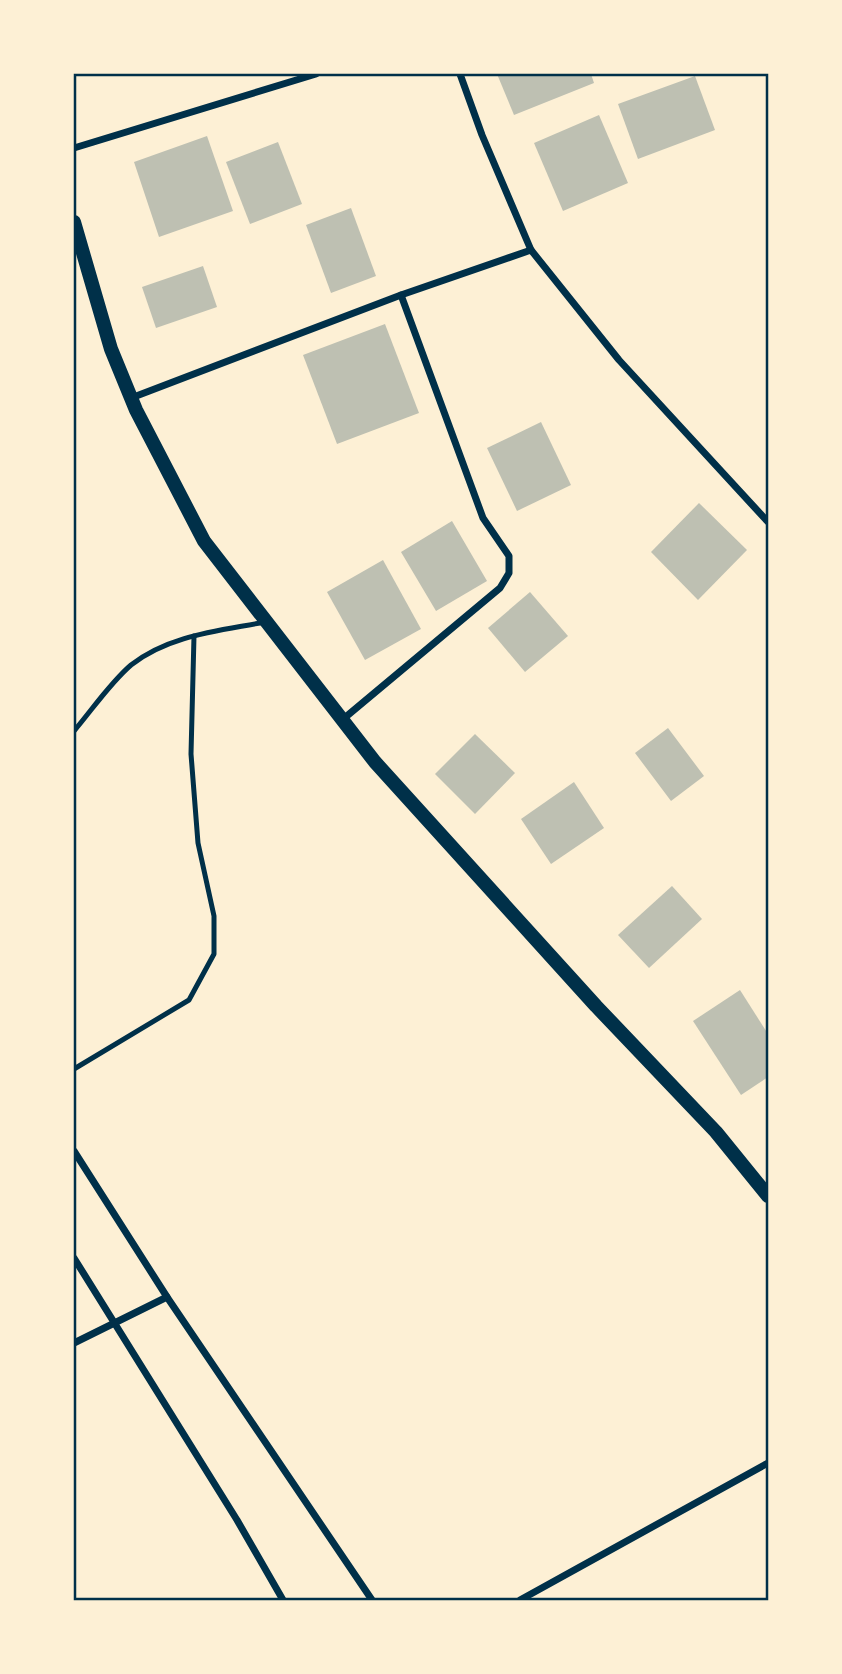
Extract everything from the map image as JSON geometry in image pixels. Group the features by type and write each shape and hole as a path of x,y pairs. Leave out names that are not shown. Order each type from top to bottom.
{"main road":[{"path":"74,222 111,349 131,398 204,541 342,720 480,879 716,1132 768,1196"}],"street":[{"path":"74,148 316,74"},
{"path":"460,74 482,135 531,250 619,360 768,522"},
{"path":"131,398 401,295 531,250"},
{"path":"342,720 500,588 509,573 509,556 483,519 401,295"},
{"path":"74,1151 167,1297 372,1601"},
{"path":"74,1258 118,1320 283,1601"},
{"path":"74,1343 167,1297"},
{"path":"520,1601 768,1463"}],"lane":[{"path":"74,731 129,667 151,651 194,636 265,622"},
{"path":"74,1069 189,1000 214,954 214,916 198,843 191,754 194,636"}],"building":[{"path":"497,74 591,74 594,83 514,115"},
{"path":"695,76 715,130 638,159 618,104"},
{"path":"599,115 628,183 563,211 534,143"},
{"path":"207,136 233,211 159,237 134,162"},
{"path":"278,142 302,204 250,224 226,162"},
{"path":"351,208 376,276 331,293 306,225"},
{"path":"203,266 217,307 156,328 142,287"},
{"path":"385,324 419,413 337,444 303,355"},
{"path":"541,422 571,485 517,511 487,448"},
{"path":"699,503 747,550 698,600 651,552"},
{"path":"452,521 487,581 436,611 401,552"},
{"path":"383,560 421,629 365,660 327,592"},
{"path":"530,592 568,636 525,672 488,628"},
{"path":"668,728 704,776 671,801 635,753"},
{"path":"475,734 515,773 475,814 435,774"},
{"path":"574,782 604,828 551,864 521,819"},
{"path":"672,886 702,919 649,968 618,935"},
{"path":"740,990 768,1034 768,1077 741,1095 693,1021"}]}
